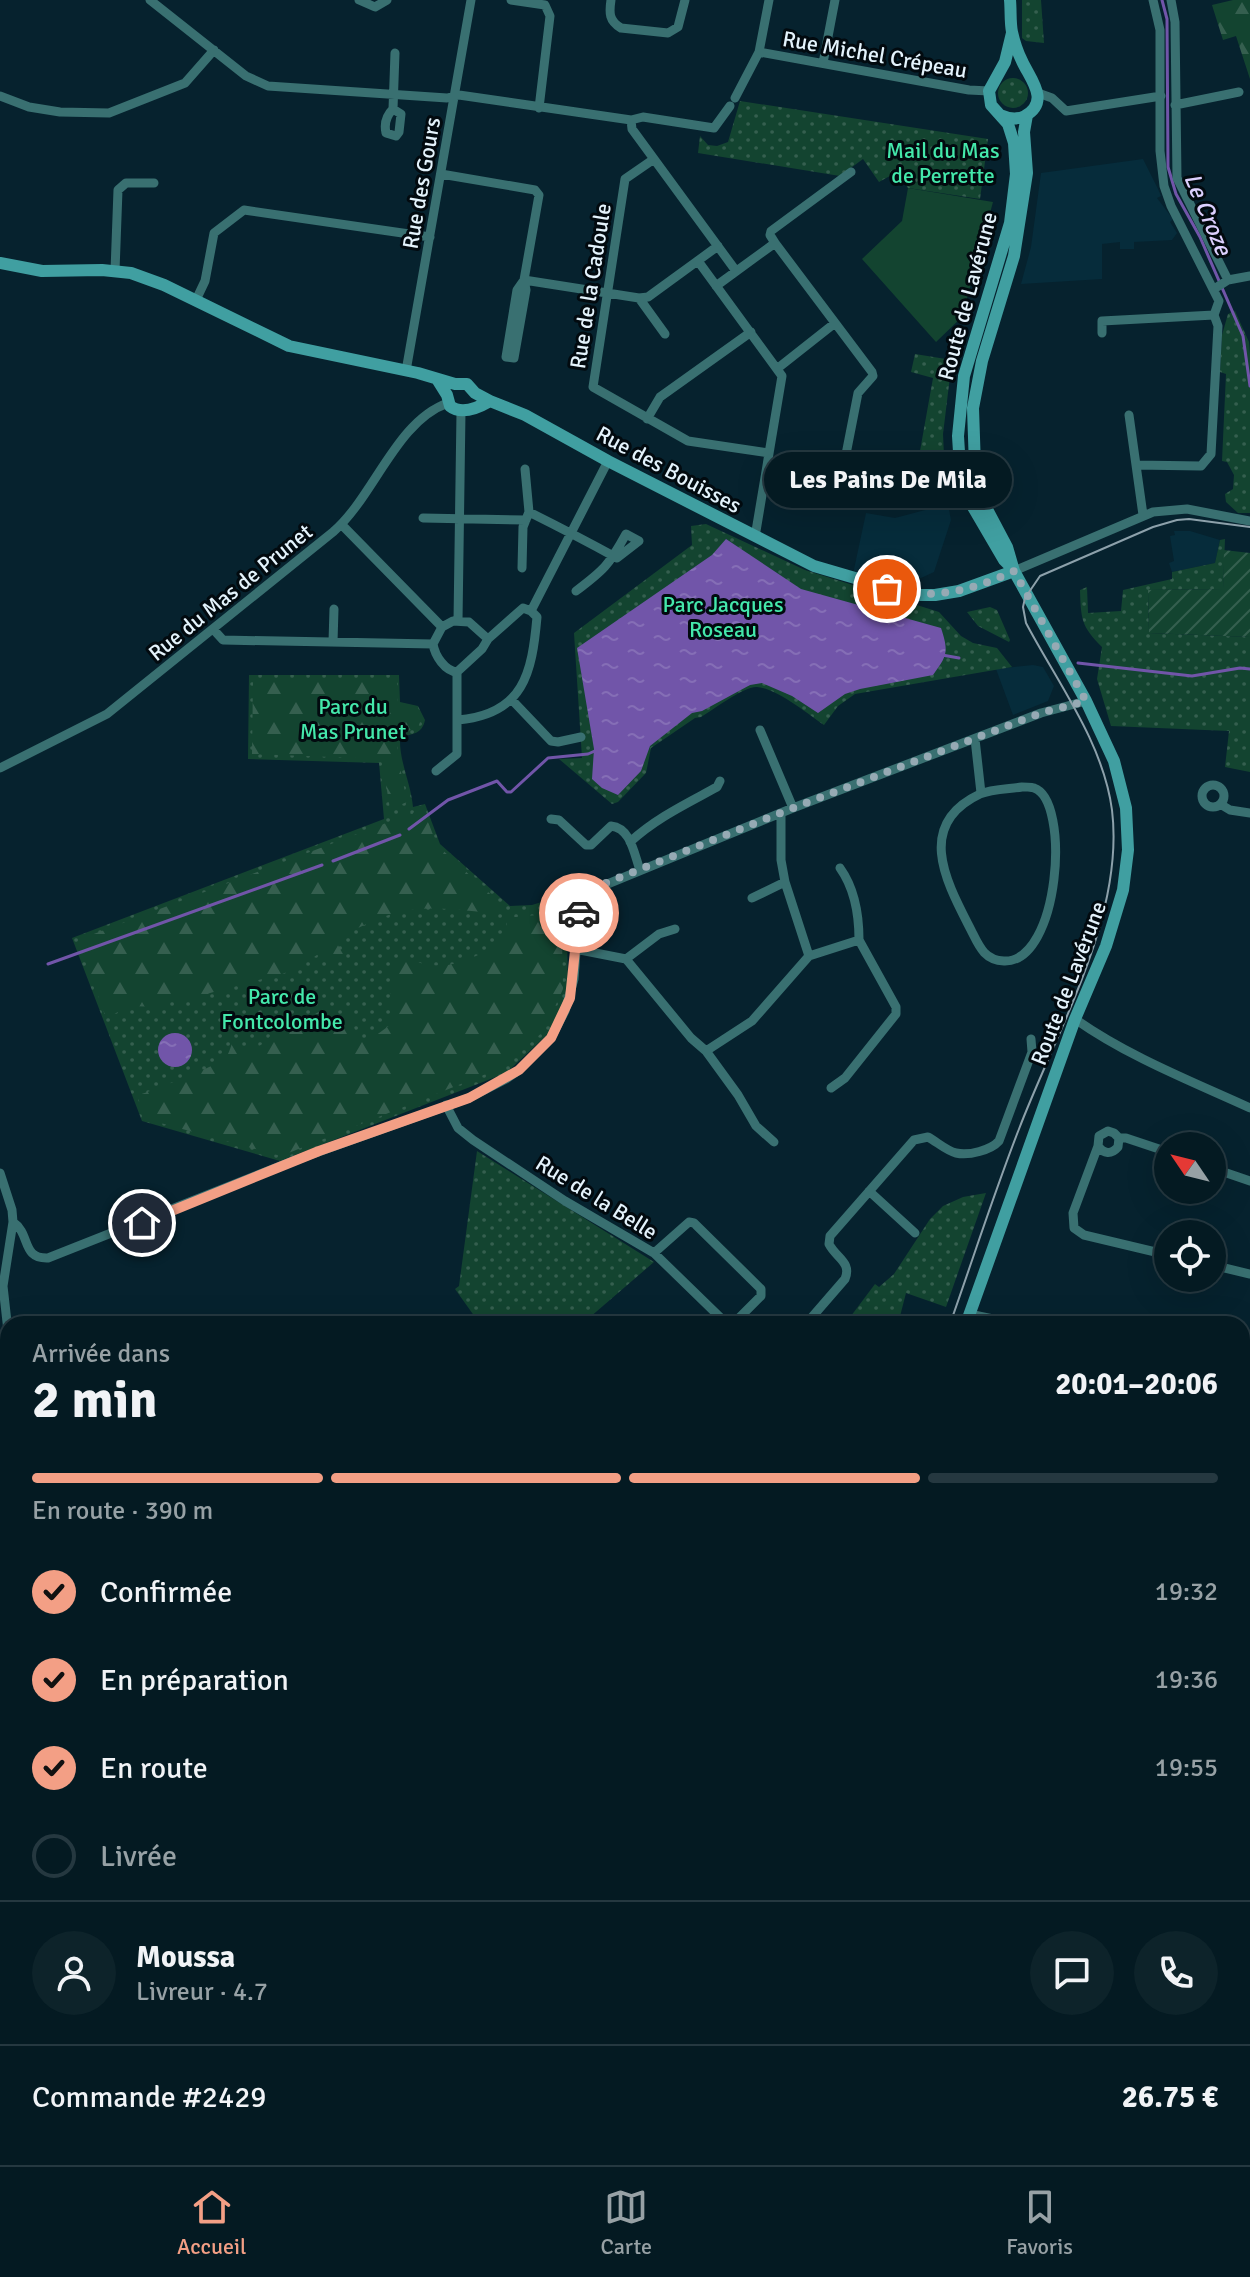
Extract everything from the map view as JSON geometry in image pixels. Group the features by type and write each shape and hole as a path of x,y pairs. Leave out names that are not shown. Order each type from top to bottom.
{"main road":[{"path":"1010,0 1012,33 1019,56 1038,93 1033,109 1027,115 1014,119 1000,115 991,105 989,91 1005,62 1012,33"},
{"path":"997,75 1010,70 1029,76"},
{"name":"Route de Lavérune","path":"1000,115 1012,133 1016,174 1010,223 964,376 958,436 966,495 1004,560 1014,571"},
{"name":"Route de Lavérune","path":"969,1316 1075,1019 1117,914 1128,850 1126,808 1114,761 1086,701 1014,571 1007,547 981,498 975,467 973,408 982,361 1014,256 1027,173 1024,132 1027,115"},
{"path":"0,263 42,271 115,271 153,280 289,346 455,384 467,384 475,393 475,400 466,409"},
{"path":"437,379 453,409 466,409 490,401"},
{"path":"447,399 455,384"},
{"name":"Rue des Bouisses","path":"475,393 525,415 814,566 913,595 959,591 1014,571"}],"street":[{"path":"150,0 246,76 268,86 459,95 631,120 632,129 736,271"},
{"path":"359,0 371,7 380,7 387,0"},
{"name":"Rue des Gours","path":"406,371 471,0"},
{"path":"511,0 545,5 550,16 539,108"},
{"path":"611,0 609,10 615,24 621,28 668,33 678,27 685,0"},
{"path":"759,52 769,0"},
{"path":"823,63 835,0"},
{"path":"1153,0 1160,30 1160,151 1164,186 1171,206 1221,285"},
{"path":"1136,465 1201,466 1211,454 1218,326 1214,315 1221,285 1177,178 1175,22 1171,0"},
{"path":"0,96 29,107 109,113 185,83 214,50"},
{"name":"Rue Michel Crépeau","path":"631,120 643,117 714,128 759,52 989,91"},
{"path":"393,109 395,53"},
{"path":"1175,105 1239,92"},
{"path":"1038,93 1052,98 1066,111 1161,96"},
{"name":"Rue de la Cadoule","path":"654,159 625,179 593,387 688,441 769,453"},
{"path":"765,484 838,495 858,393 873,376 770,235 771,231 851,172"},
{"path":"441,174 538,192 514,358 506,357 517,290 524,280"},
{"path":"115,271 118,190 126,183 154,183"},
{"path":"196,300 205,281 214,233 244,210 430,237"},
{"path":"716,286 775,243"},
{"path":"524,280 648,297 718,246"},
{"path":"698,261 782,376 755,537"},
{"path":"1221,285 1250,276"},
{"path":"639,298 665,334"},
{"path":"1102,333 1102,321 1214,315"},
{"path":"778,368 835,323"},
{"path":"647,419 660,397 751,332"},
{"name":"Rue du Mas de Prunet","path":"0,768 107,714 342,525 416,425 447,399"},
{"path":"458,621 466,409"},
{"path":"1129,415 1143,515"},
{"path":"531,611 608,461"},
{"path":"522,568 523,527 528,516 525,469"},
{"path":"1014,571 1143,515 1187,509 1250,521"},
{"path":"423,518 528,516 571,533 614,556 607,567 576,591"},
{"path":"342,525 442,627"},
{"path":"436,771 457,754 457,672 517,612 523,608 531,611 537,617 534,658 528,676 511,699 479,718 458,720"},
{"path":"333,642 334,609"},
{"path":"433,644 442,627 458,621 469,622 488,639"},
{"path":"213,629 223,640 433,644"},
{"path":"433,644 445,666 457,672"},
{"path":"511,699 551,741 581,737"},
{"path":"13,1222 18,1225 31,1254 48,1258 293,1161 469,1098 519,1070 551,1038 570,998 579,911 588,892 793,808 1041,713 1086,701"},
{"path":"760,730 793,808"},
{"path":"975,739 981,793"},
{"path":"630,842 678,807 717,787 720,781"},
{"path":"1034,787 1047,801 1055,836 1053,890 1044,923 1032,947 1010,961 994,960 980,949 944,874 939,844 943,826 954,812 981,793 1034,787"},
{"path":"1220,804 1230,810 1250,813"},
{"path":"781,813 781,860 785,882 809,956"},
{"path":"551,819 559,820 586,845 591,845 611,826 624,831 640,870"},
{"path":"831,1088 845,1078 896,1014 896,1007 859,940 851,883 840,868"},
{"path":"752,898 785,882"},
{"path":"626,959 659,934 675,929"},
{"path":"706,1051 752,1021 809,956 859,940"},
{"path":"575,949 626,959 691,1038 706,1051 756,1126 774,1142"},
{"path":"1075,1019 1132,1054 1250,1108"},
{"path":"813,1316 845,1279 848,1266 831,1250 829,1240 833,1231 914,1140 928,1137 955,1153 964,1154 995,1146 1002,1136 1032,1052 1031,1039"},
{"name":"Rue de la Belle","path":"446,1105 458,1128 473,1140 565,1201 654,1253 719,1316"},
{"path":"1154,1147 1119,1138 1111,1131 1104,1132 1098,1139 1073,1213 1074,1228 1084,1235 1154,1252"},
{"path":"1098,1146 1105,1153 1115,1151 1120,1143 1119,1138"},
{"path":"0,1173 13,1222 3,1286 6,1316"},
{"path":"1226,1173 1250,1181"},
{"path":"869,1191 915,1233"},
{"path":"654,1253 689,1222 694,1223 761,1289 761,1296 741,1316"},
{"path":"1226,1268 1250,1274"}],"shaded area":[{"path":"1143,159 1161,196 1157,198 1173,219 1170,222 1177,233 1172,240 1134,242 1134,249 1120,249 1120,242 1102,244 1102,279 1021,284 1031,247 1041,173"},
{"path":"948,504 951,520 934,572 921,578 895,581 853,574 866,513 895,518"},
{"path":"1174,531 1190,531 1220,540 1215,563 1172,572 1169,563 1174,561 1170,536 1175,535"},
{"path":"1033,665 1043,667 1054,686 1048,701 1013,715 996,669"}],"green space":[{"path":"1022,0 1041,0 1044,43 1022,38"},
{"path":"1250,0 1250,79 1236,36 1223,40 1212,5"},
{"path":"1013,78 1024,82 1028,93 1024,104 1013,108 1002,104 998,93 1002,82"},
{"name":"Mail du Mas de Perrette","path":"740,101 988,139 980,199 908,188 897,172 879,182 863,159 840,176 698,153 700,136 708,145 728,142"},
{"path":"908,188 993,202 962,317 936,342 862,259 902,221"},
{"path":"1235,311 1249,342 1250,354 1250,513 1238,513 1226,502 1225,494 1233,489 1234,475 1227,462 1222,461 1226,374 1220,372 1222,335 1228,314"},
{"path":"915,354 952,360 943,434 946,501 918,509 910,507 933,378 911,372"},
{"name":"Parc Jacques Roseau","path":"706,524 805,570 939,612 961,636 973,643 997,648 1012,667 855,694 838,706 824,725 773,692 765,688 751,688 695,718 651,748 646,773 618,802 612,804 559,759 582,758 574,633 692,545 691,526"},
{"path":"1225,539 1223,589 1148,590 1149,633 1250,637 1250,772 1225,767 1229,731 1111,726 1097,679 1102,647 1086,627 1081,608 1080,590 1087,587 1088,613 1121,611 1123,590 1172,579 1172,572 1215,563 1220,540"},
{"path":"1224,550 1250,553 1250,637 1149,633 1148,590 1223,589"},
{"path":"990,607 997,610 1009,642 978,626 967,612"},
{"name":"Parc de Fontcolombe","path":"249,675 399,675 400,702 418,706 425,720 419,731 400,737 413,807 425,804 440,844 510,906 532,905 558,897 567,931 568,992 549,1033 506,1073 280,1161 142,1121 72,938 384,819 379,763 248,759"},
{"name":"Parc du Mas Prunet","path":"397,678 398,706 408,706 422,716 418,728 397,734 407,802 390,809 382,759 252,754 253,681"},
{"path":"423,809 437,845 501,904 498,914 422,909 391,914 335,940 344,956 336,961 317,955 292,971 210,993 192,1001 179,998 160,1007 130,1006 106,1018 78,940"},
{"path":"556,914 562,940 563,989 544,1031 501,1068 281,1156 146,1119 137,1096 222,1060 235,1038 244,1049 256,1048 282,1026 290,1028 324,1009 351,1018 357,1037 367,1042 394,1022 389,1000 393,985 390,971 394,964 409,961 441,966 461,962 508,937 506,918"},
{"path":"477,1151 654,1262 591,1316 474,1316 455,1289 459,1286"},
{"path":"986,1193 946,1307 906,1293 900,1316 851,1316 875,1284 879,1287 894,1274 930,1219 943,1206 963,1197"}],"water":[{"name":"Parc Jacques Roseau","path":"726,539 801,589 941,628 946,648 944,658 933,675 860,689 845,694 818,713 792,696 762,683 750,685 702,711 692,713 650,746 641,771 618,795 602,788 592,779 594,749 577,648 712,555"},
{"path":"175,1033 187,1038 192,1050 187,1062 175,1067 163,1062 158,1050 163,1038"}],"waterway":[{"name":"Le Croze","path":"1162,0 1167,19 1168,167 1176,194 1200,237 1243,336 1250,386"},
{"path":"942,655 959,658"},
{"path":"1078,663 1192,676 1250,669"},
{"path":"409,829 448,800 497,781 507,792 511,792 548,758 588,754 597,750"},
{"path":"333,861 400,835"},
{"path":"48,964 322,865"}],"tram line":[{"path":"953,1316 1019,1129 1084,973 1108,891 1113,850 1112,810 1099,760 1077,713 1026,623 1025,598 1040,576 1153,527 1189,519 1250,527"}],"way so far":[{"path":"579,913 588,892 596,887 1041,713 1086,701 1014,571 959,591 935,595 913,595 887,589"}],"place":[{"name":"Les Pains De Mila","path":"887,589"}],"route":[{"path":"142,1223 319,1151 469,1098 519,1070 551,1038 570,998 579,913"}]}
